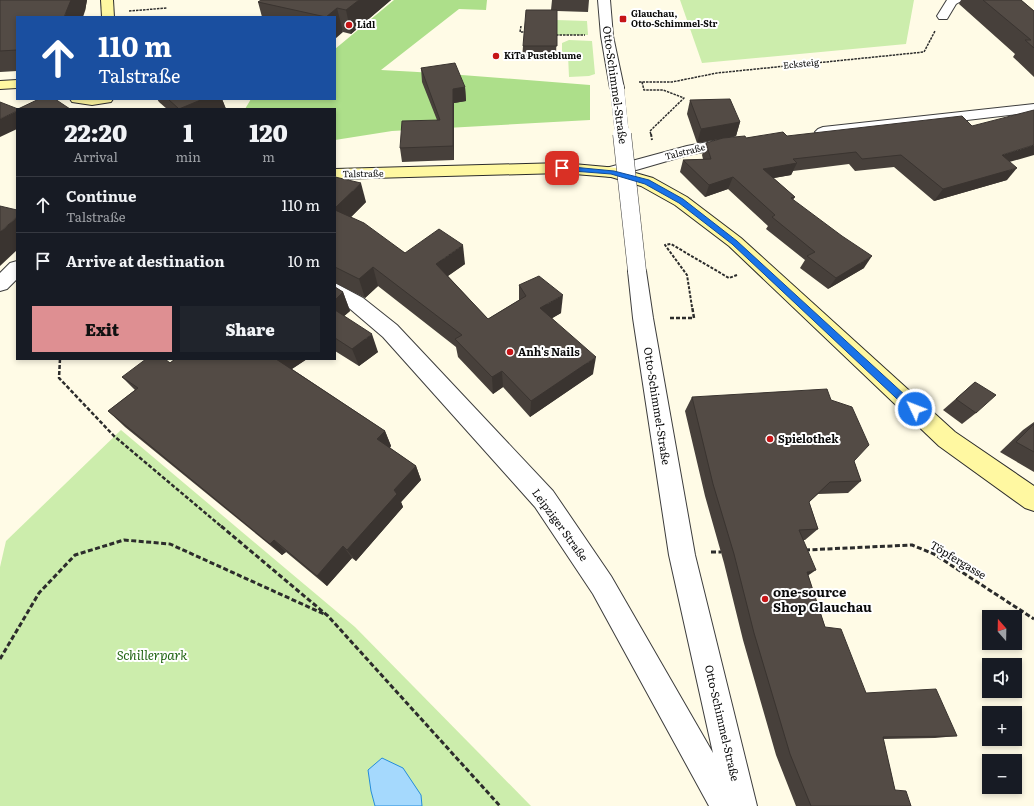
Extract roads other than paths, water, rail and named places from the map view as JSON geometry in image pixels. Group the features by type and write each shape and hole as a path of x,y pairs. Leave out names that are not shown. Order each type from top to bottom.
{"street":[{"path":"107,0 108,15"},
{"name":"Otto-Schimmel-Straße","path":"604,0 607,36 616,85 643,318 682,555 741,806"},
{"path":"942,16 952,2 957,0"},
{"path":"0,85 16,84"},
{"path":"84,100 107,103"},
{"path":"805,134 1034,108"},
{"name":"Talstraße","path":"336,174 562,168 612,172 718,144 749,140"},
{"path":"612,172 647,182 681,201 706,219 735,242 947,439 1034,500"},
{"path":"0,284 16,269"},
{"name":"Leipziger Straße","path":"336,291 356,303 390,331 544,499 602,585 726,806"}],"water":[{"path":"382,758 403,768 421,795 422,806 375,806 368,770"}],"place":[{"name":"Glauchau, Otto-Schimmel-Str","path":"623,19"},
{"name":"Lidl","path":"349,25"},
{"name":"KiTa Pusteblume","path":"496,56"},
{"name":"Anh's Nails","path":"510,352"},
{"name":"Spielothek","path":"770,439"},
{"name":"one-source Shop Glauchau","path":"765,599"}],"park label":[{"name":"Schillerpark","path":"152,655"}]}
